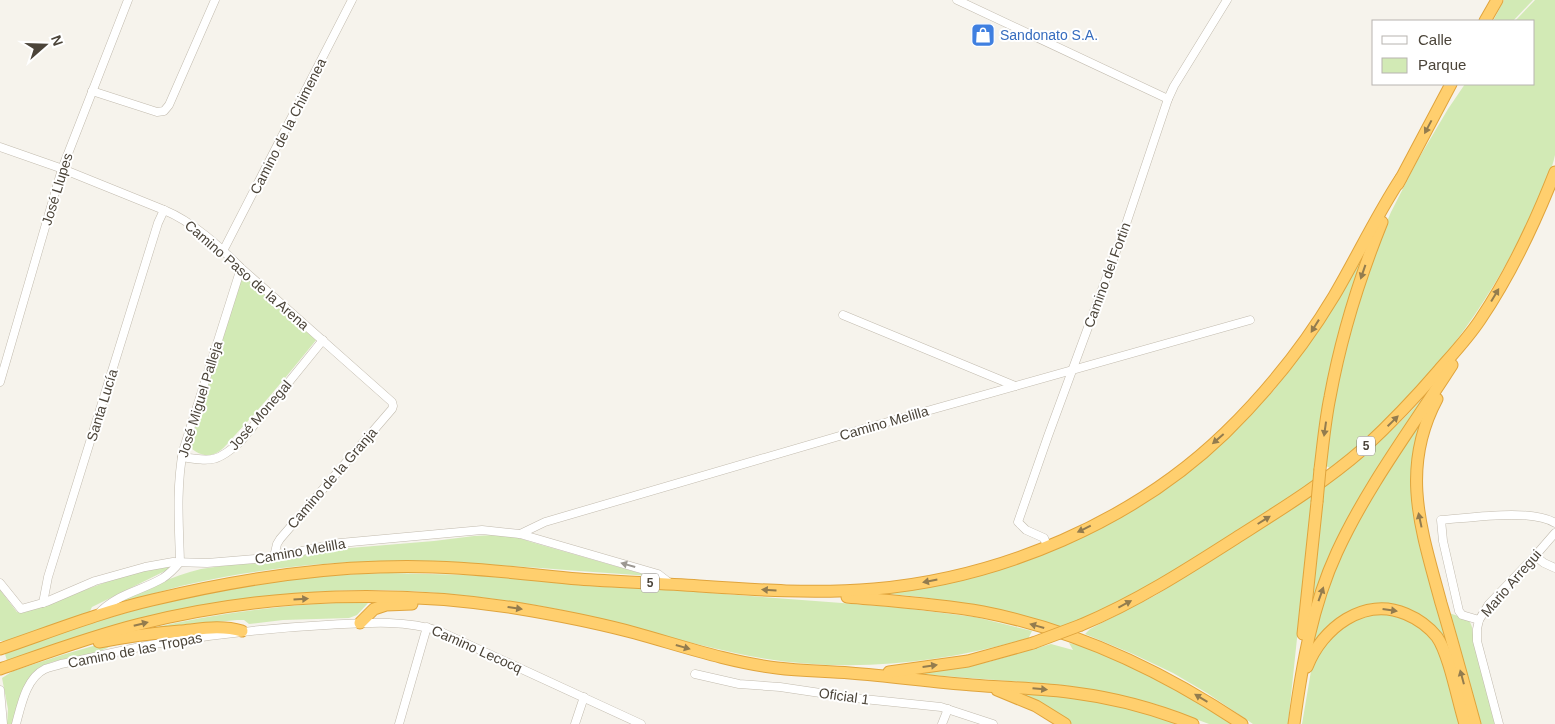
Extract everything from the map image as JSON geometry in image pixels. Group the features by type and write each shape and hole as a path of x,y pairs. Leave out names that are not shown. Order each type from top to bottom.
{"highway":[{"path":"1486,20 1497,0"},
{"name":"5","path":"2,649 96,616 151,600 235,582 296,572 416,566 581,579 795,592 860,590 918,583 965,574 1047,546 1120,510 1163,483 1224,434 1247,410 1289,362 1311,333 1401,178 1450,85"},
{"name":"5","path":"5,667 104,634 163,619 262,602 362,596 438,599 532,611 612,627 731,660 775,668 847,673 882,672 968,661 1033,643 1107,614 1171,579 1306,492 1362,449 1405,408 1459,348 1480,321 1518,254 1555,172"},
{"path":"1298,693 1298,671 1329,398 1349,317 1371,249 1401,178"},
{"path":"1294,724 1309,635 1317,605 1336,554 1367,495 1480,321"},
{"path":"1475,724 1424,541 1415,484 1420,444 1427,421 1480,321"},
{"path":"795,592 955,608 1000,616 1044,628 1089,643 1141,665 1179,685 1242,724"},
{"path":"360,623 371,611 386,605 400,604 467,608 484,604"},
{"path":"1298,693 1310,660 1328,633 1343,620 1360,612 1370,609 1392,609 1412,616 1422,622 1437,637 1446,655 1464,724"},
{"path":"371,611 376,623"},
{"path":"68,645 78,646 124,638 216,627 226,627 242,631"},
{"path":"847,673 1092,695 1141,706 1193,724"},
{"path":"974,685 1002,692 1026,701 1064,724"}],"street":[{"name":"José Llupes","path":"0,382 62,169 128,0"},
{"path":"92,91 157,112 164,111 169,105 215,0"},
{"name":"Camino de la Chimenea","path":"223,251 352,0"},
{"path":"956,0 1168,99"},
{"name":"Camino del Fortin","path":"1047,546 1044,538 1026,530 1018,522 1125,227 1168,99 1174,86 1227,0"},
{"name":"Camino Paso de la Arena","path":"0,147 62,169 180,217 223,251 392,402"},
{"name":"Santa Lucía","path":"43,602 48,578 155,232 164,210"},
{"name":"José Miguel Palleja","path":"180,562 178,495 182,458 241,268"},
{"path":"843,316 1015,386"},
{"name":"Camino Melilla","path":"520,534 532,527 555,519 877,424 1250,320"},
{"name":"José Monegal","path":"182,458 213,460 231,450 241,441 323,340"},
{"name":"Camino de la Granja","path":"274,557 280,539 392,409 392,402"},
{"path":"1479,620 1462,615 1459,611 1450,575 1441,520 1527,514 1545,517 1555,522"},
{"name":"Camino Melilla","path":"180,562 207,563 274,557 340,543 482,530 520,534 658,574 672,584"},
{"name":"Mario Arregui","path":"1500,724 1476,641 1479,620 1489,604 1555,533"},
{"path":"1535,556 1555,568"},
{"path":"0,583 21,609 111,576 145,567 180,562"},
{"path":"96,616 106,605 162,578 180,562"},
{"name":"Camino Lecocq","path":"242,631 264,628 360,623 402,624 427,627 641,724"},
{"path":"399,724 427,627"},
{"name":"Camino de las Tropas","path":"16,724 27,689 37,674 45,669 60,664 159,643 242,631"},
{"name":"Oficial 1","path":"694,674 739,684 780,687 854,698 941,707 992,724"},
{"path":"0,690 3,724"},
{"path":"575,724 584,697"},
{"path":"942,724 948,709"}],"green space":[{"path":"1504,0 1533,0 1514,20 1494,20"},
{"path":"1535,0 1555,0 1555,155 1546,182 1496,282 1448,351 1393,414 1330,468 1324,465 1335,383 1371,259 1391,212 1416,163 1464,85 1535,85 1535,20 1516,20"},
{"path":"1365,253 1314,482 1166,576 1129,597 1081,620 1060,627 985,607 921,597 879,593 1023,561 1067,544 1107,524 1242,423 1274,390 1305,349"},
{"path":"246,276 317,339 268,399 226,445 214,454 203,455 192,449 188,443 241,279"},
{"path":"1430,390 1359,501 1306,644 1323,488 1393,429"},
{"path":"1424,413 1414,471 1471,724 1438,635 1379,605 1311,646 1324,597 1355,524"},
{"path":"1312,496 1288,724 1253,724 1173,673 1085,634 1090,629 1156,595"},
{"path":"495,535 522,539 650,576 480,564 352,562 265,570 235,575 181,586 117,603 168,579 201,569 338,549"},
{"path":"169,566 171,568 92,607 89,613 20,638 0,641 0,590 17,612 22,613 131,573"},
{"path":"388,573 471,575 895,607 975,617 1032,631 1029,638 993,648 920,661 846,665 809,664 735,653 586,615 535,605 439,593 359,590 293,594 205,605 7,661 5,654 22,646 97,622 179,599 220,590 303,578"},
{"path":"369,602 357,615 349,618 283,620 249,624 244,620 237,620 147,629 202,618 285,606"},
{"path":"1381,613 1415,622 1425,629 1433,640 1445,667 1460,724 1302,724 1311,671 1321,647 1351,620"},
{"path":"1449,613 1470,622 1495,724 1478,724"},
{"path":"112,643 112,645 103,650 92,654 46,664 38,669 31,676 26,686 15,724 7,724 8,709 2,678 13,671 62,655 93,646"},
{"path":"1069,643 1115,659 1174,688 1233,724 1209,724 1158,705 1101,691 1062,685 920,673 988,662 1051,644 1073,650"},
{"path":"1017,691 1053,693 1128,706 1179,724 1072,724 1016,694"}],"place":[{"name":"Sandonato S.A.","path":"983,35"}]}
